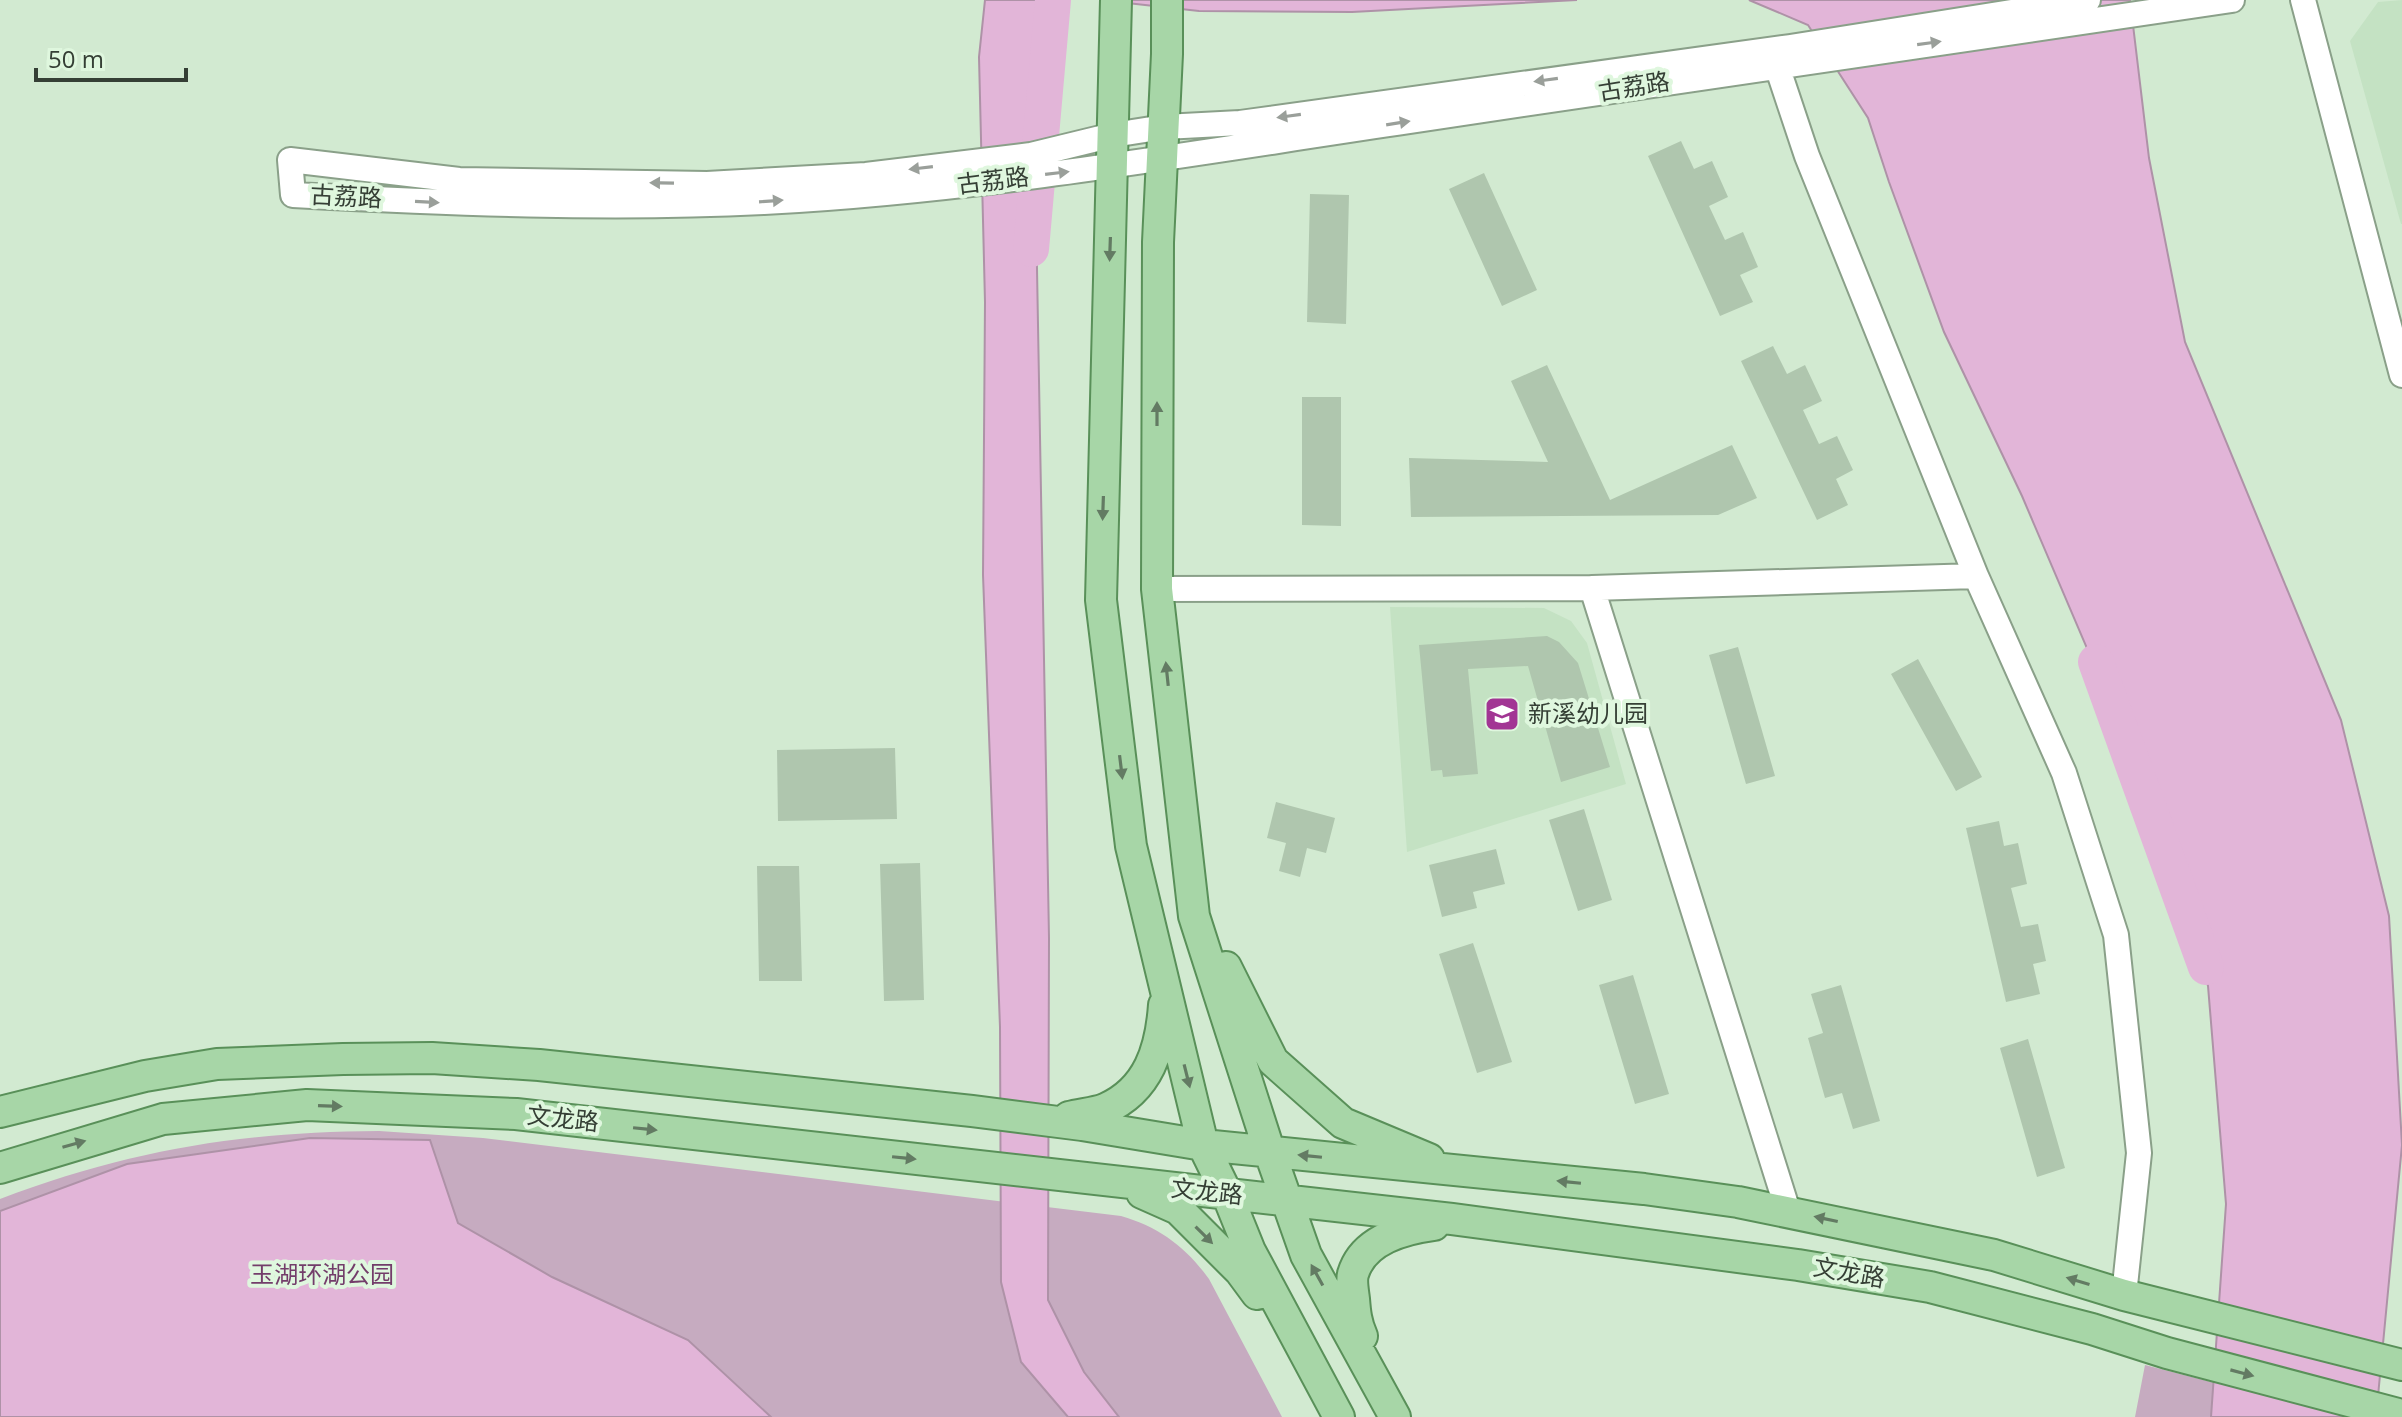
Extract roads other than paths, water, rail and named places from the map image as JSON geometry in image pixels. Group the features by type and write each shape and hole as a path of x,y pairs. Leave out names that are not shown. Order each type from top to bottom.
{"main road":[{"path":"1116,0 1101,600 1131,846 1203,1145 1250,1251 1339,1417"},
{"path":"1167,0 1158,242 1157,589 1194,916 1306,1255 1398,1417"},
{"path":"1186,843 1224,963 1273,1061 1343,1123 1456,1171"},
{"path":"1051,1121 1105,1109 1130,1093 1149,1070 1162,1036 1165,987"},
{"name":"文龙路","path":"0,1112 145,1076 217,1064 432,1058 539,1065 1051,1121 1270,1153 1644,1189 1788,1211 1994,1255 2124,1295 2402,1365"},
{"name":"文龙路","path":"0,1168 163,1119 307,1105 516,1114 1471,1221 1798,1265 1930,1287 2402,1415"},
{"path":"1114,1181 1178,1209 1240,1271 1322,1385"},
{"path":"1398,1417 1357,1325 1352,1277 1357,1264 1382,1238 1414,1228 1471,1221"}],"street":[{"name":"古荔路","path":"2088,0 1788,58 1113,167 936,188 766,202 612,207 293,195 290,160 459,180 707,184 896,171 1031,155 1113,135 1164,127 1240,123 1788,58 2232,0"},
{"path":"2303,0 2402,375"},
{"path":"1788,58 1807,156 1976,576 2064,773 2116,935 2139,1153 2124,1295"},
{"path":"1157,589 1592,588 1976,576"},
{"path":"1592,588 1788,1211"}],"waterway":[{"path":"1031,249 1053,0"},
{"path":"2096,662 2206,967"}],"place":[{"name":"新溪幼儿园","path":"1502,714"}],"park label":[{"name":"玉湖环湖公园","path":"322,1275"}]}
